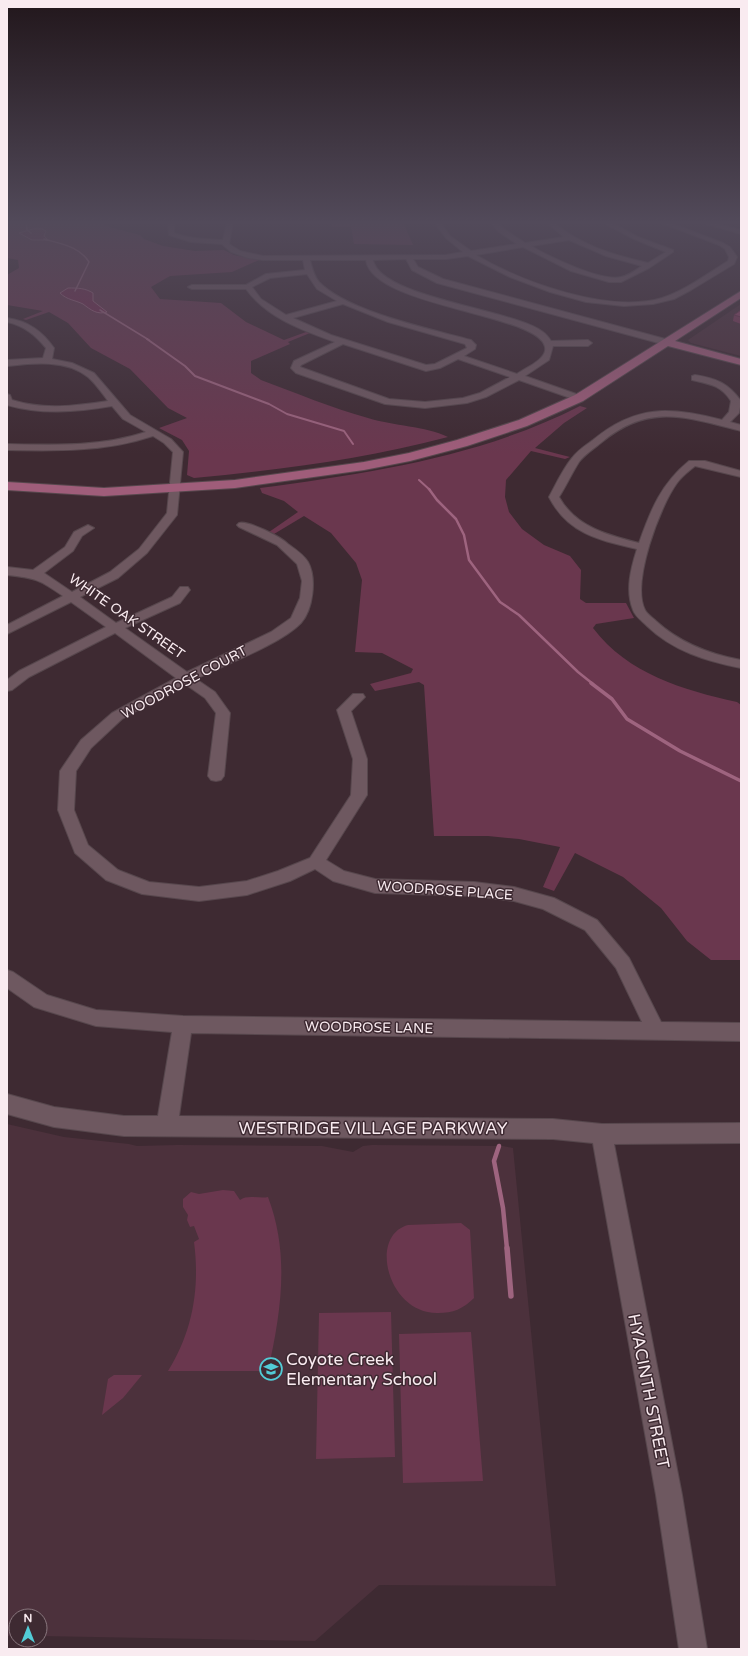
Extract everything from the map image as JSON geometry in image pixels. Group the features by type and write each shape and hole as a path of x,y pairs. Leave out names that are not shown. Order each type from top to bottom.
{"main road":[{"path":"7,486 104,492 176,488 242,483 364,466 410,457 462,443 523,423 579,398 733,299"},
{"path":"666,342 741,362"}],"street":[{"path":"259,299 284,318 307,329 426,368 437,366 471,349 472,345 468,342 375,314 339,299"},
{"path":"506,299 666,342"},
{"path":"568,316 587,300 636,306 665,299"},
{"path":"343,342 297,363 295,368 299,371 388,402 425,405 464,401 483,395 518,377 546,358 549,351 549,344 541,334 524,325 440,300"},
{"path":"284,318 343,302"},
{"path":"7,320 29,325 35,331 50,348 50,354 46,362"},
{"path":"549,344 588,343"},
{"path":"457,356 579,398"},
{"path":"7,363 46,362 71,365 85,370 98,381 130,420 171,442 178,452 173,513 143,551 114,575 73,598 39,612 7,630"},
{"path":"695,378 715,382 729,390 736,401 734,413 723,424"},
{"path":"7,398 8,402 16,405 39,408 86,408 115,403"},
{"path":"642,547 609,538 578,526 557,506 554,497 576,459 612,429 628,420 646,415 674,414 700,417 741,428"},
{"path":"7,447 92,448 130,442 154,432"},
{"path":"739,471 694,463 672,482 642,547 636,576 639,611 653,626 682,647 722,661 741,664"},
{"name":"WOODROSE COURT","path":"243,525 281,543 303,563 308,581 306,598 296,620 276,635 186,678 117,716 86,744 68,771 66,810 81,849 112,875 148,889 199,894 247,888 284,876 316,862"},
{"path":"35,574 69,549 78,534 88,528"},
{"name":"WHITE OAK STREET","path":"7,571 35,574 48,580 210,695 223,713 216,776"},
{"path":"7,687 24,674 115,628 176,600 184,590"},
{"path":"316,862 359,795 360,759 344,710 358,697"},
{"name":"WOODROSE PLACE","path":"316,862 339,876 375,886 474,889 514,894 548,903 591,925 623,963 656,1031"},
{"name":"WOODROSE LANE","path":"7,978 41,1001 96,1018 183,1024 741,1032"},
{"path":"168,1126 183,1024"},
{"name":"WESTRIDGE VILLAGE PARKWAY","path":"7,1104 44,1115 78,1121 124,1126 553,1130 602,1134 741,1133"},
{"name":"HYACINTH STREET","path":"602,1134 668,1495 693,1649"}],"shaded area":[{"path":"7,299 164,299 221,303 246,322 284,340 306,332 310,333 288,342 290,344 251,361 251,373 261,380 355,414 378,421 419,428 448,437 353,458 194,478 187,475 189,451 182,440 159,428 187,418 168,408 130,369 91,348 68,323 49,312 26,320 23,319 43,311 7,305"},
{"path":"69,299 93,299 93,301 107,312 100,313 94,311 83,304"},
{"path":"741,304 741,356 691,343 688,340"},
{"path":"580,406 587,408 564,423 535,448 570,457 565,459 531,451 506,480 505,497 509,512 522,529 544,545 570,556 581,570 580,599 586,603 626,603 634,618 596,624 593,628 607,644 623,657 658,678 697,692 737,702 741,705 741,960 711,960 687,941 661,908 623,877 575,853 554,891 543,887 560,847 519,839 488,836 434,836 424,685 419,682 375,691 370,684 411,673 413,669 382,653 355,652 362,580 356,563 331,533 304,516 274,534 269,532 298,512 284,501 262,493 260,488 383,469 464,450 542,424"},
{"name":"Coyote Creek Elementary School","path":"7,1124 64,1137 137,1146 322,1146 353,1152 363,1146 372,1145 503,1146 513,1148 556,1586 379,1585 315,1641 48,1636 48,1608 8,1608 7,1636"},
{"path":"223,1190 234,1191 240,1200 246,1197 268,1197 275,1219 279,1240 281,1284 277,1327 268,1371 168,1371 177,1356 189,1324 195,1292 196,1259 194,1242 199,1239 194,1226 190,1227 187,1220 188,1215 183,1207 183,1199 191,1192 199,1194"},
{"path":"461,1223 470,1230 474,1298 462,1308 453,1311 438,1313 421,1310 407,1301 396,1288 389,1274 387,1258 389,1244 396,1232 408,1225"},
{"path":"391,1312 395,1457 316,1459 319,1313"},
{"path":"471,1332 483,1481 403,1483 399,1334"},
{"path":"114,1375 142,1375 123,1398 102,1415 108,1379"}],"building":[{"path":"741,310 741,317 734,315"}],"waterway":[{"path":"100,310 149,340"},
{"path":"147,339 185,366 195,376 269,404 287,414 344,431 353,444"},
{"path":"419,480 429,489"},
{"path":"429,489 437,500 456,519 464,535 469,560 500,602 519,615 578,672 593,684"},
{"path":"591,683 612,699 627,719 680,751 741,781"},
{"path":"499,1146 494,1161 503,1208 507,1249"},
{"path":"507,1248 511,1296"}],"place":[{"name":"Coyote Creek Elementary School","path":"271,1369"}]}
